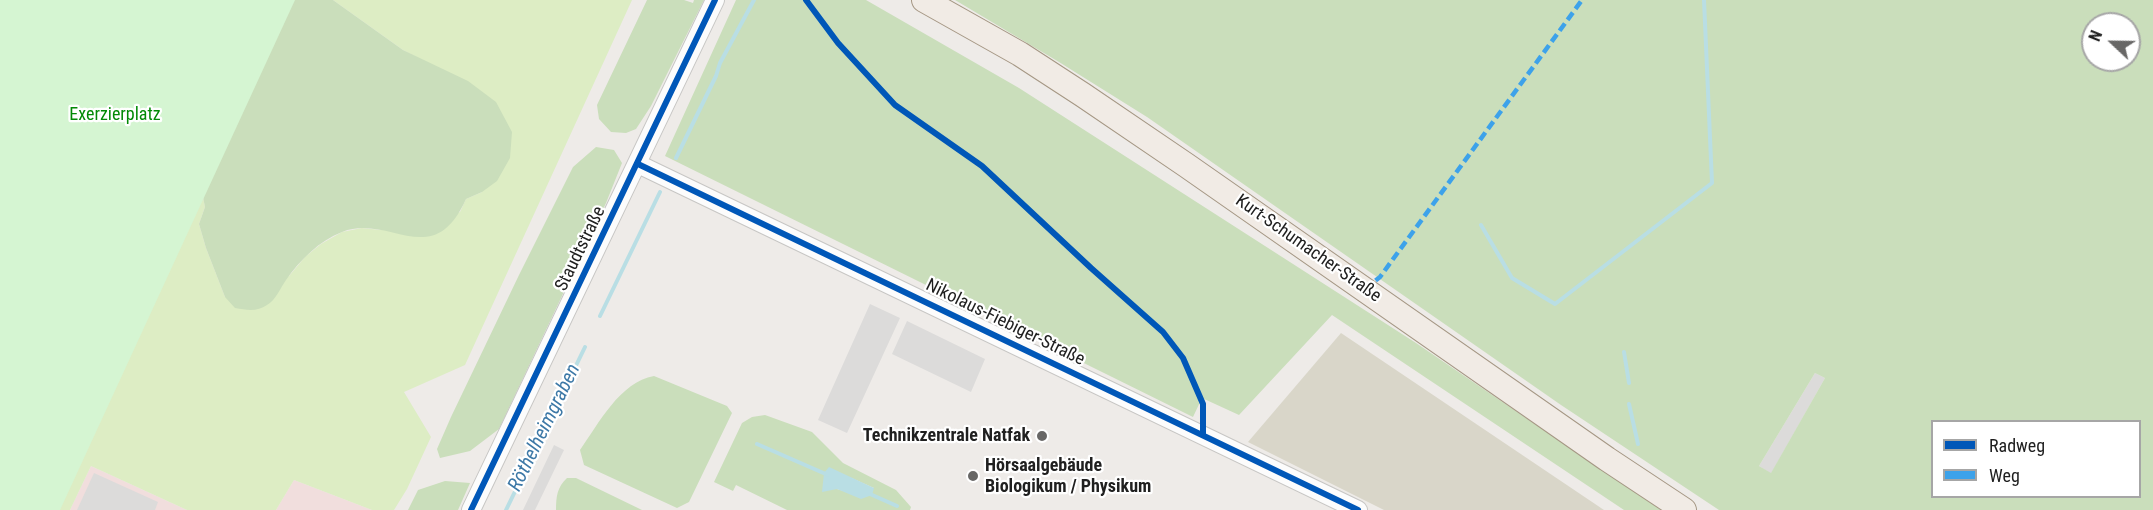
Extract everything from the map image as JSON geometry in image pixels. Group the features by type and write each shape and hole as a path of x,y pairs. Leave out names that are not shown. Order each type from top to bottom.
{"main road":[{"name":"Kurt-Schumacher-Straße","path":"924,0 1020,54 1092,101 1607,459 1684,510"}],"street":[{"name":"Staudtstraße","path":"471,510 715,0"},
{"name":"Nikolaus-Fiebiger-Straße","path":"638,164 1358,510"}],"shaded area":[{"path":"870,304 900,318 847,433 818,420"},
{"path":"907,321 985,359 971,392 892,354"},
{"path":"1341,333 1604,510 1384,510 1248,442"},
{"path":"1815,373 1825,378 1771,474 1759,466"},
{"path":"554,445 564,450 535,510 523,510"},
{"path":"91,466 187,510 70,510"},
{"path":"94,473 158,502 155,510 77,510"},
{"path":"294,480 372,510 276,510"}],"green space":[{"path":"0,0 197,168 205,207 199,224 225,297 289,276 305,257 321,244 342,232 362,228 381,230 460,212 466,199 482,192 428,63 403,50 333,0 632,0 465,365 404,392 431,437 407,489 394,510 372,510 294,480 276,510 187,510 91,466 70,510 0,510"},
{"name":"Exerzierplatz","path":"0,0 295,0 60,510 0,510"},
{"path":"251,0 333,0 403,50 468,81 496,102 512,132 510,158 497,181 482,192 466,199 453,221 439,233 425,237 409,236 377,229 359,228 342,232 326,240 304,258 270,303 252,310 235,308 225,297 206,248 199,224 205,207 197,168"},
{"path":"647,0 684,0 693,3 694,0 704,0 651,106 636,129 626,133 611,132 599,119 597,105"},
{"path":"736,0 866,0 1019,88 1416,343 1661,510 1624,510 1332,315 1239,415 1202,398 1193,417 665,156"},
{"path":"955,0 2153,0 2153,510 1719,510 1561,405 1147,117","holes":["1815,373 1825,378 1771,473 1759,466"]},
{"path":"596,147 614,150 622,163 606,203 499,429 470,451 440,458 437,449 451,417 573,167"},
{"path":"654,376 727,406 732,413 689,502 677,508 584,465 580,450 611,405 621,395 631,386"},
{"path":"765,415 812,432 843,463 896,490 911,507 910,510 787,510 736,485 733,491 714,482 742,423 752,417","holes":["849,477 874,488 844,491 837,489"]},
{"path":"567,478 576,478 642,510 556,510 558,492"},
{"path":"445,481 470,483 458,510 408,510 418,490"}],"water":[{"path":"829,467 874,488 872,495 861,499 837,489 822,492 824,473"}],"waterway":[{"name":"Röthelheimgraben","path":"676,158 716,76 720,63 754,0"},
{"path":"1481,225 1512,278 1555,304 1712,183 1704,0"},
{"name":"Röthelheimgraben","path":"600,316 660,192"},
{"name":"Röthelheimgraben","path":"506,510 585,347"},
{"path":"1624,352 1629,383"},
{"path":"1629,404 1638,444"},
{"path":"757,444 828,475"},
{"path":"870,494 897,506"}],"marked path":[{"path":"1365,289 1380,277 1582,0"}],"cycle path":[{"path":"471,510 715,0"},
{"path":"806,0 838,43 895,105 982,166 1163,332 1183,358 1203,404 1203,434"},
{"path":"638,164 1358,510"}],"place":[{"name":"Technikzentrale Natfak","path":"1042,436"},
{"name":"Hörsaalgebäude Biologikum / Physikum","path":"973,476"}]}
